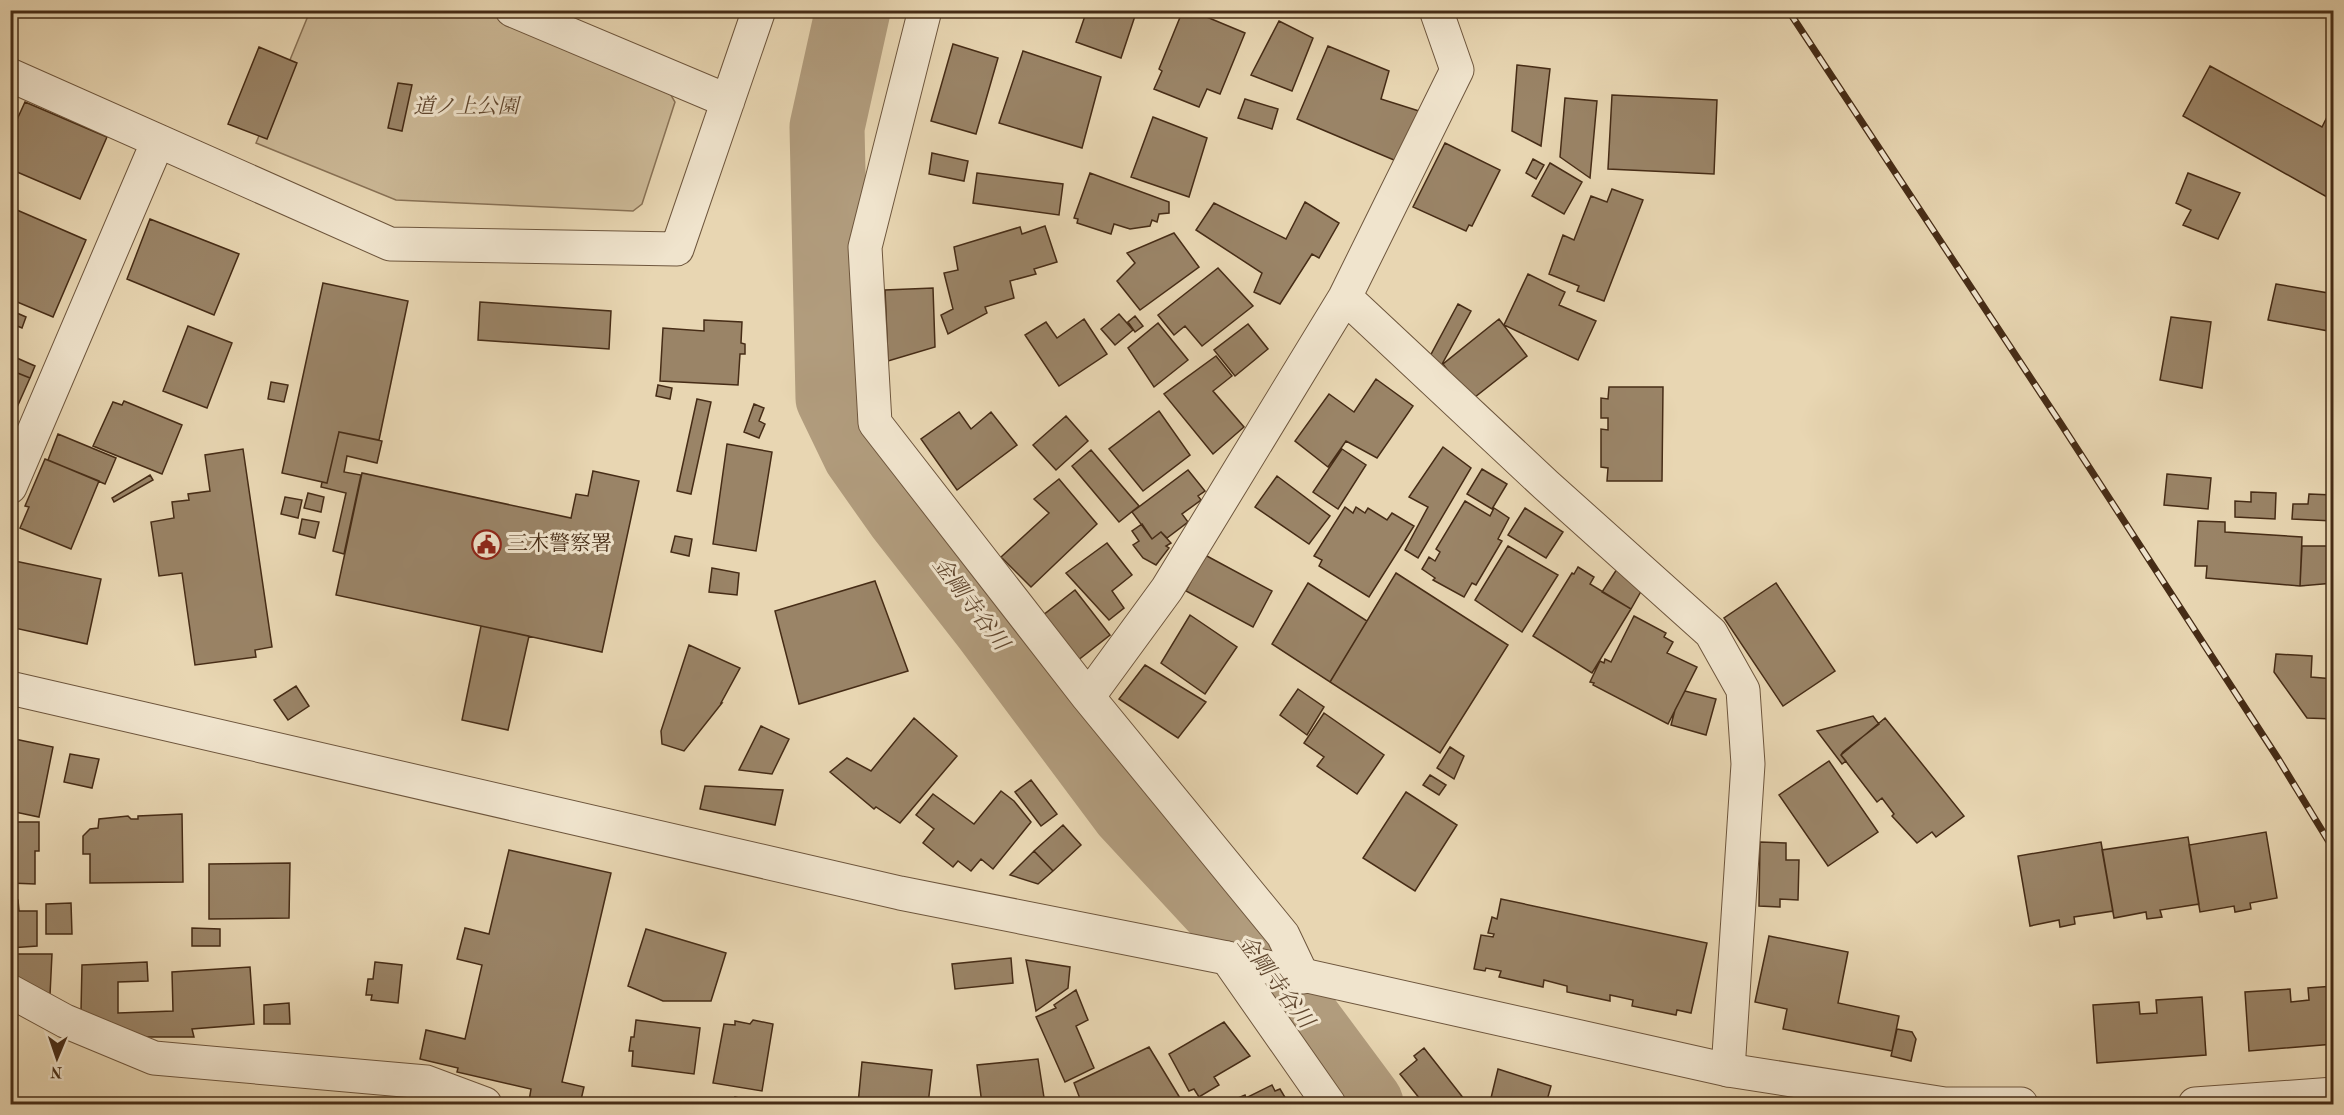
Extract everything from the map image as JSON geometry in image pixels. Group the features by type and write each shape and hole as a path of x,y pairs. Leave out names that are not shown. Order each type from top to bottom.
{"street":[{"path":"512,10 728,101"},
{"path":"10,75 390,244 677,249 759,10"},
{"path":"925,10 865,247 874,423 1088,697 1283,935 1303,977"},
{"path":"1088,697 1167,589 1345,297 1457,70 1436,10"},
{"path":"10,487 158,141"},
{"path":"1345,297 1546,485 1711,633 1743,690 1748,764 1728,1070"},
{"path":"10,688 888,890 1227,958 1303,977 1728,1070 1945,1104 2020,1104"},
{"path":"1227,958 1329,1104"},
{"path":"10,991 65,1021 154,1058 427,1093 485,1104"},
{"path":"2195,1104 2334,1094"}],"green space":[{"name":"道ノ上公園","path":"310,11 486,11 664,83 675,102 642,204 633,211 396,200 256,143"}],"building":[{"path":"1087,10 1137,10 1121,58 1076,42"},
{"path":"1183,10 1190,10 1245,33 1220,94 1207,89 1199,107 1154,89 1162,71 1159,69"},
{"path":"1475,10 1547,10 1546,17 1475,13"},
{"path":"1279,21 1313,38 1292,91 1251,75"},
{"path":"953,44 998,58 976,134 931,121"},
{"path":"1328,46 1389,71 1381,99 1419,111 1401,163 1297,119"},
{"path":"259,47 297,63 267,139 228,124"},
{"path":"1023,51 1101,77 1082,148 999,123"},
{"path":"1517,65 1550,69 1541,146 1512,131"},
{"path":"2210,66 2322,127 2334,103 2334,201 2183,116"},
{"path":"398,83 412,85 402,131 388,128"},
{"path":"1612,95 1717,100 1714,174 1608,169"},
{"path":"1565,98 1597,101 1590,178 1560,157"},
{"path":"1245,99 1278,109 1272,129 1238,118"},
{"path":"25,102 107,137 80,199 10,169 10,135"},
{"path":"1153,117 1207,138 1189,197 1131,177"},
{"path":"1445,143 1500,170 1472,226 1469,225 1466,231 1413,207"},
{"path":"932,153 968,161 964,181 929,174"},
{"path":"1533,159 1544,165 1536,179 1526,173"},
{"path":"1550,163 1582,182 1564,214 1532,196"},
{"path":"977,173 1063,184 1059,215 973,203"},
{"path":"1090,173 1169,202 1169,213 1159,214 1157,222 1152,220 1150,226 1130,229 1114,224 1111,234 1077,223 1078,219 1074,218"},
{"path":"2188,173 2240,193 2218,239 2183,225 2191,210 2176,203"},
{"path":"1612,189 1643,200 1604,301 1577,291 1579,286 1549,274 1563,235 1574,240 1591,196 1607,202"},
{"path":"1305,202 1339,223 1319,258 1312,254 1280,304 1254,292 1262,273 1196,230 1214,203 1286,239"},
{"path":"10,207 86,240 53,317 10,299"},
{"path":"150,219 239,254 214,315 127,279"},
{"path":"1045,226 1057,262 1034,269 1036,274 1010,281 1014,298 985,307 987,313 948,334 941,315 953,309 944,273 958,270 954,247 1020,227 1022,234"},
{"path":"1174,233 1199,267 1140,310 1117,281 1135,263 1127,253"},
{"path":"1218,268 1253,306 1202,346 1185,326 1174,335 1158,315"},
{"path":"1528,274 1565,292 1559,305 1596,321 1578,360 1504,325"},
{"path":"323,283 408,301 379,440 339,432 327,483 282,473"},
{"path":"2276,284 2334,294 2334,332 2268,320"},
{"path":"933,288 935,347 888,361 885,290"},
{"path":"480,302 611,311 609,349 478,340"},
{"path":"1458,304 1471,311 1441,366 1428,360"},
{"path":"10,310 26,317 22,328 10,323"},
{"path":"1119,314 1133,330 1115,345 1101,329"},
{"path":"1135,316 1143,326 1135,332 1128,322"},
{"path":"2171,317 2211,322 2202,388 2160,380"},
{"path":"1084,319 1107,354 1059,386 1025,335 1046,322 1057,338"},
{"path":"1499,319 1527,356 1470,401 1443,364"},
{"path":"704,320 742,322 741,343 745,344 745,354 740,354 738,385 660,381 663,328 704,331"},
{"path":"1158,323 1188,360 1154,387 1128,348"},
{"path":"1248,324 1268,349 1235,376 1214,350"},
{"path":"188,326 232,343 207,408 163,391"},
{"path":"10,355 35,366 30,378 10,370"},
{"path":"1216,356 1232,376 1213,391 1244,427 1213,454 1164,394"},
{"path":"10,370 30,378 10,423"},
{"path":"1376,379 1413,406 1377,458 1346,441 1328,467 1295,441 1329,394 1354,412"},
{"path":"271,382 288,385 284,402 268,399"},
{"path":"658,385 672,388 670,399 656,396"},
{"path":"1609,387 1663,387 1662,481 1607,481 1608,468 1601,467 1601,429 1608,430 1608,418 1601,418 1601,398 1608,399"},
{"path":"697,399 711,402 691,494 677,491"},
{"path":"124,401 182,425 162,474 93,446 113,402 122,405"},
{"path":"754,404 764,408 759,421 765,424 759,438 744,432"},
{"path":"1159,411 1190,455 1143,491 1109,449"},
{"path":"959,412 971,429 991,412 1017,445 957,490 921,439"},
{"path":"1066,416 1088,441 1056,470 1033,445"},
{"path":"339,432 382,441 377,463 347,456 344,472 361,475 344,554 333,551 346,493 321,487 322,482 327,483"},
{"path":"58,434 116,458 105,484 48,460"},
{"path":"727,444 772,452 756,551 713,544"},
{"path":"1443,447 1471,468 1418,558 1405,550 1428,507 1409,497"},
{"path":"243,449 272,647 255,650 256,657 195,665 182,573 159,576 151,522 174,518 172,502 189,500 188,494 210,491 205,455"},
{"path":"1342,449 1366,465 1338,509 1313,492"},
{"path":"1091,450 1139,506 1119,522 1072,466"},
{"path":"45,459 99,481 71,549 20,528 29,507 25,506"},
{"path":"1482,469 1507,484 1492,509 1467,494"},
{"path":"1188,470 1205,491 1198,496 1201,500 1182,514 1188,522 1167,538 1161,532 1152,539 1132,512"},
{"path":"593,471 639,481 602,652 336,595 362,473 571,518 576,494 588,496"},
{"path":"2167,474 2211,478 2208,509 2164,505"},
{"path":"150,475 153,480 114,502 112,498"},
{"path":"1277,476 1330,516 1309,544 1255,507"},
{"path":"1059,479 1097,524 1031,587 1001,557 1049,513 1034,499"},
{"path":"2251,492 2276,493 2275,519 2235,517 2235,501 2251,502"},
{"path":"308,493 324,497 321,512 304,508"},
{"path":"2309,494 2333,495 2333,521 2292,519 2293,504 2308,504"},
{"path":"285,497 302,500 298,518 281,514"},
{"path":"1465,501 1490,516 1494,508 1509,518 1498,539 1502,541 1476,585 1472,583 1464,597 1433,580 1435,578 1422,569 1429,557 1435,561 1440,552 1436,549"},
{"path":"1345,507 1353,513 1356,507 1365,513 1368,508 1387,520 1392,513 1414,526 1369,597 1319,566 1322,560 1314,556"},
{"path":"1525,508 1563,532 1546,558 1508,535"},
{"path":"302,519 319,522 315,538 299,534"},
{"path":"2198,521 2225,522 2225,532 2302,537 2300,586 2206,578 2207,566 2195,566"},
{"path":"1142,524 1152,539 1161,532 1171,543 1166,546 1169,548 1156,565 1143,558 1133,545 1139,541 1132,531"},
{"path":"675,536 692,539 689,556 671,552"},
{"path":"1107,543 1132,575 1112,591 1124,608 1109,620 1066,573"},
{"path":"1508,546 1558,575 1522,632 1475,600"},
{"path":"2302,546 2334,546 2334,583 2300,586"},
{"path":"1205,555 1272,591 1253,627 1186,591"},
{"path":"10,560 101,579 87,644 10,627"},
{"path":"1578,567 1594,577 1590,584 1631,609 1592,673 1533,636"},
{"path":"712,568 739,573 737,595 709,592"},
{"path":"1617,569 1644,586 1631,609 1602,592"},
{"path":"1396,573 1508,645 1440,753 1330,682"},
{"path":"875,581 908,671 799,704 775,611"},
{"path":"1308,583 1367,621 1330,682 1272,644"},
{"path":"1776,583 1835,671 1783,706 1724,618"},
{"path":"1075,590 1110,635 1077,661 1042,616"},
{"path":"1190,615 1237,647 1205,694 1161,663"},
{"path":"1634,616 1666,633 1664,637 1673,642 1667,653 1697,667 1668,724 1590,682 1600,661 1604,663 1605,659 1611,662"},
{"path":"481,626 529,636 508,730 462,720"},
{"path":"689,645 740,668 722,703 684,751 662,744 661,731"},
{"path":"2276,654 2312,656 2311,677 2334,679 2334,719 2307,718 2274,672"},
{"path":"1145,665 1206,702 1178,738 1119,699"},
{"path":"296,686 309,706 288,720 274,700"},
{"path":"1298,689 1324,707 1307,735 1280,715"},
{"path":"1685,691 1716,699 1706,735 1671,725 1675,710"},
{"path":"1324,713 1384,755 1357,794 1317,766 1324,757 1304,743"},
{"path":"1873,716 1879,724 1843,752 1841,755 1846,761 1842,764 1817,731"},
{"path":"914,718 957,756 900,823 876,807 874,809 830,772 847,758 871,771"},
{"path":"1885,718 1964,816 1936,837 1932,832 1917,843 1892,816 1894,814 1882,798 1877,802 1841,755"},
{"path":"761,726 789,739 772,774 739,770"},
{"path":"10,738 53,747 39,817 10,811"},
{"path":"1450,747 1464,756 1454,779 1437,768"},
{"path":"70,754 99,759 92,788 64,782"},
{"path":"1829,761 1878,832 1828,866 1779,795"},
{"path":"1430,775 1446,785 1439,795 1423,785"},
{"path":"1031,780 1057,814 1041,826 1015,792"},
{"path":"705,786 783,790 775,825 700,809"},
{"path":"1001,791 1014,801 1031,822 993,869 981,859 971,871 958,861 953,867 923,843 934,829 916,815 933,794 974,824"},
{"path":"1406,792 1457,825 1415,891 1363,858"},
{"path":"182,814 183,882 90,883 90,854 83,854 83,836 90,829 98,828 99,819 128,816 131,819 138,819 138,816"},
{"path":"10,822 39,822 39,851 35,851 35,884 10,883"},
{"path":"1063,825 1081,845 1053,871 1034,851"},
{"path":"2266,832 2277,898 2250,903 2251,909 2235,912 2234,906 2200,912 2189,845"},
{"path":"2188,837 2199,904 2160,910 2162,917 2147,919 2146,912 2114,918 2102,850"},
{"path":"1760,842 1786,843 1786,860 1799,860 1798,900 1780,899 1780,907 1759,906"},
{"path":"2101,842 2113,911 2074,917 2075,924 2060,927 2059,920 2030,926 2018,856"},
{"path":"509,850 611,873 562,1082 584,1087 580,1104 544,1104 529,1101 531,1089 457,1072 458,1068 420,1059 426,1030 465,1039 482,965 457,959 465,928 489,934"},
{"path":"1034,851 1053,871 1038,884 1010,875"},
{"path":"290,863 289,918 209,919 209,864"},
{"path":"1501,899 1707,943 1691,1013 1677,1010 1676,1015 1632,1006 1633,1000 1610,995 1610,1001 1567,992 1567,986 1544,980 1543,987 1499,977 1501,971 1486,968 1485,971 1474,969 1481,935 1493,937 1494,934 1488,933 1492,917 1497,919"},
{"path":"10,900 18,900 19,911 37,911 37,946 10,948"},
{"path":"71,903 72,934 46,934 46,904"},
{"path":"192,928 220,929 220,946 192,946"},
{"path":"646,929 726,953 711,1001 663,1001 628,986"},
{"path":"1769,936 1848,952 1838,1003 1899,1016 1892,1051 1783,1029 1787,1009 1755,1002"},
{"path":"10,954 52,954 50,995 10,985"},
{"path":"1011,958 1013,983 955,989 952,964"},
{"path":"1026,960 1070,967 1068,988 1036,1011"},
{"path":"147,962 148,981 118,982 118,1013 173,1011 172,972 250,967 254,1024 192,1029 194,1037 144,1037 81,1011 82,965"},
{"path":"375,962 402,965 398,1003 371,1000 372,995 366,995 368,979 373,979"},
{"path":"2334,986 2334,1044 2249,1051 2245,992 2290,989 2291,1002 2309,1000 2308,988"},
{"path":"1076,990 1088,1020 1076,1026 1094,1068 1065,1082 1036,1017 1056,1008 1054,1005"},
{"path":"2202,997 2206,1055 2097,1063 2093,1005 2139,1002 2140,1014 2157,1013 2156,1000"},
{"path":"289,1003 290,1024 264,1024 264,1005"},
{"path":"636,1020 700,1028 694,1074 632,1066 633,1051 629,1051"},
{"path":"753,1020 773,1024 762,1091 713,1083 724,1024 735,1025 735,1021 750,1024"},
{"path":"1224,1022 1250,1056 1214,1077 1219,1085 1199,1097 1194,1089 1189,1091 1169,1054"},
{"path":"1897,1029 1912,1032 1916,1039 1911,1061 1891,1056"},
{"path":"1149,1047 1180,1098 1179,1104 1082,1104 1074,1083"},
{"path":"1424,1048 1468,1104 1424,1104 1400,1074 1417,1060 1414,1056"},
{"path":"1038,1059 1045,1104 982,1104 977,1065"},
{"path":"862,1062 932,1070 928,1104 858,1104"},
{"path":"1498,1069 1551,1086 1546,1104 1517,1104 1491,1098"},
{"path":"1272,1085 1275,1091 1280,1089 1289,1104 1224,1104 1245,1095 1246,1098"},
{"path":"735,1097 764,1104 734,1104"},
{"path":"635,1098 690,1104 634,1104"}],"waterway":[{"name":"金剛寺谷川","path":"853,10 827,127 833,398 860,454 903,515 989,625 1128,811 1230,921 1366,1104"}],"railway":[{"path":"1788,10 2061,424 2279,760 2334,850"}],"place":[{"name":"三木警察署","path":"486,544"}]}
